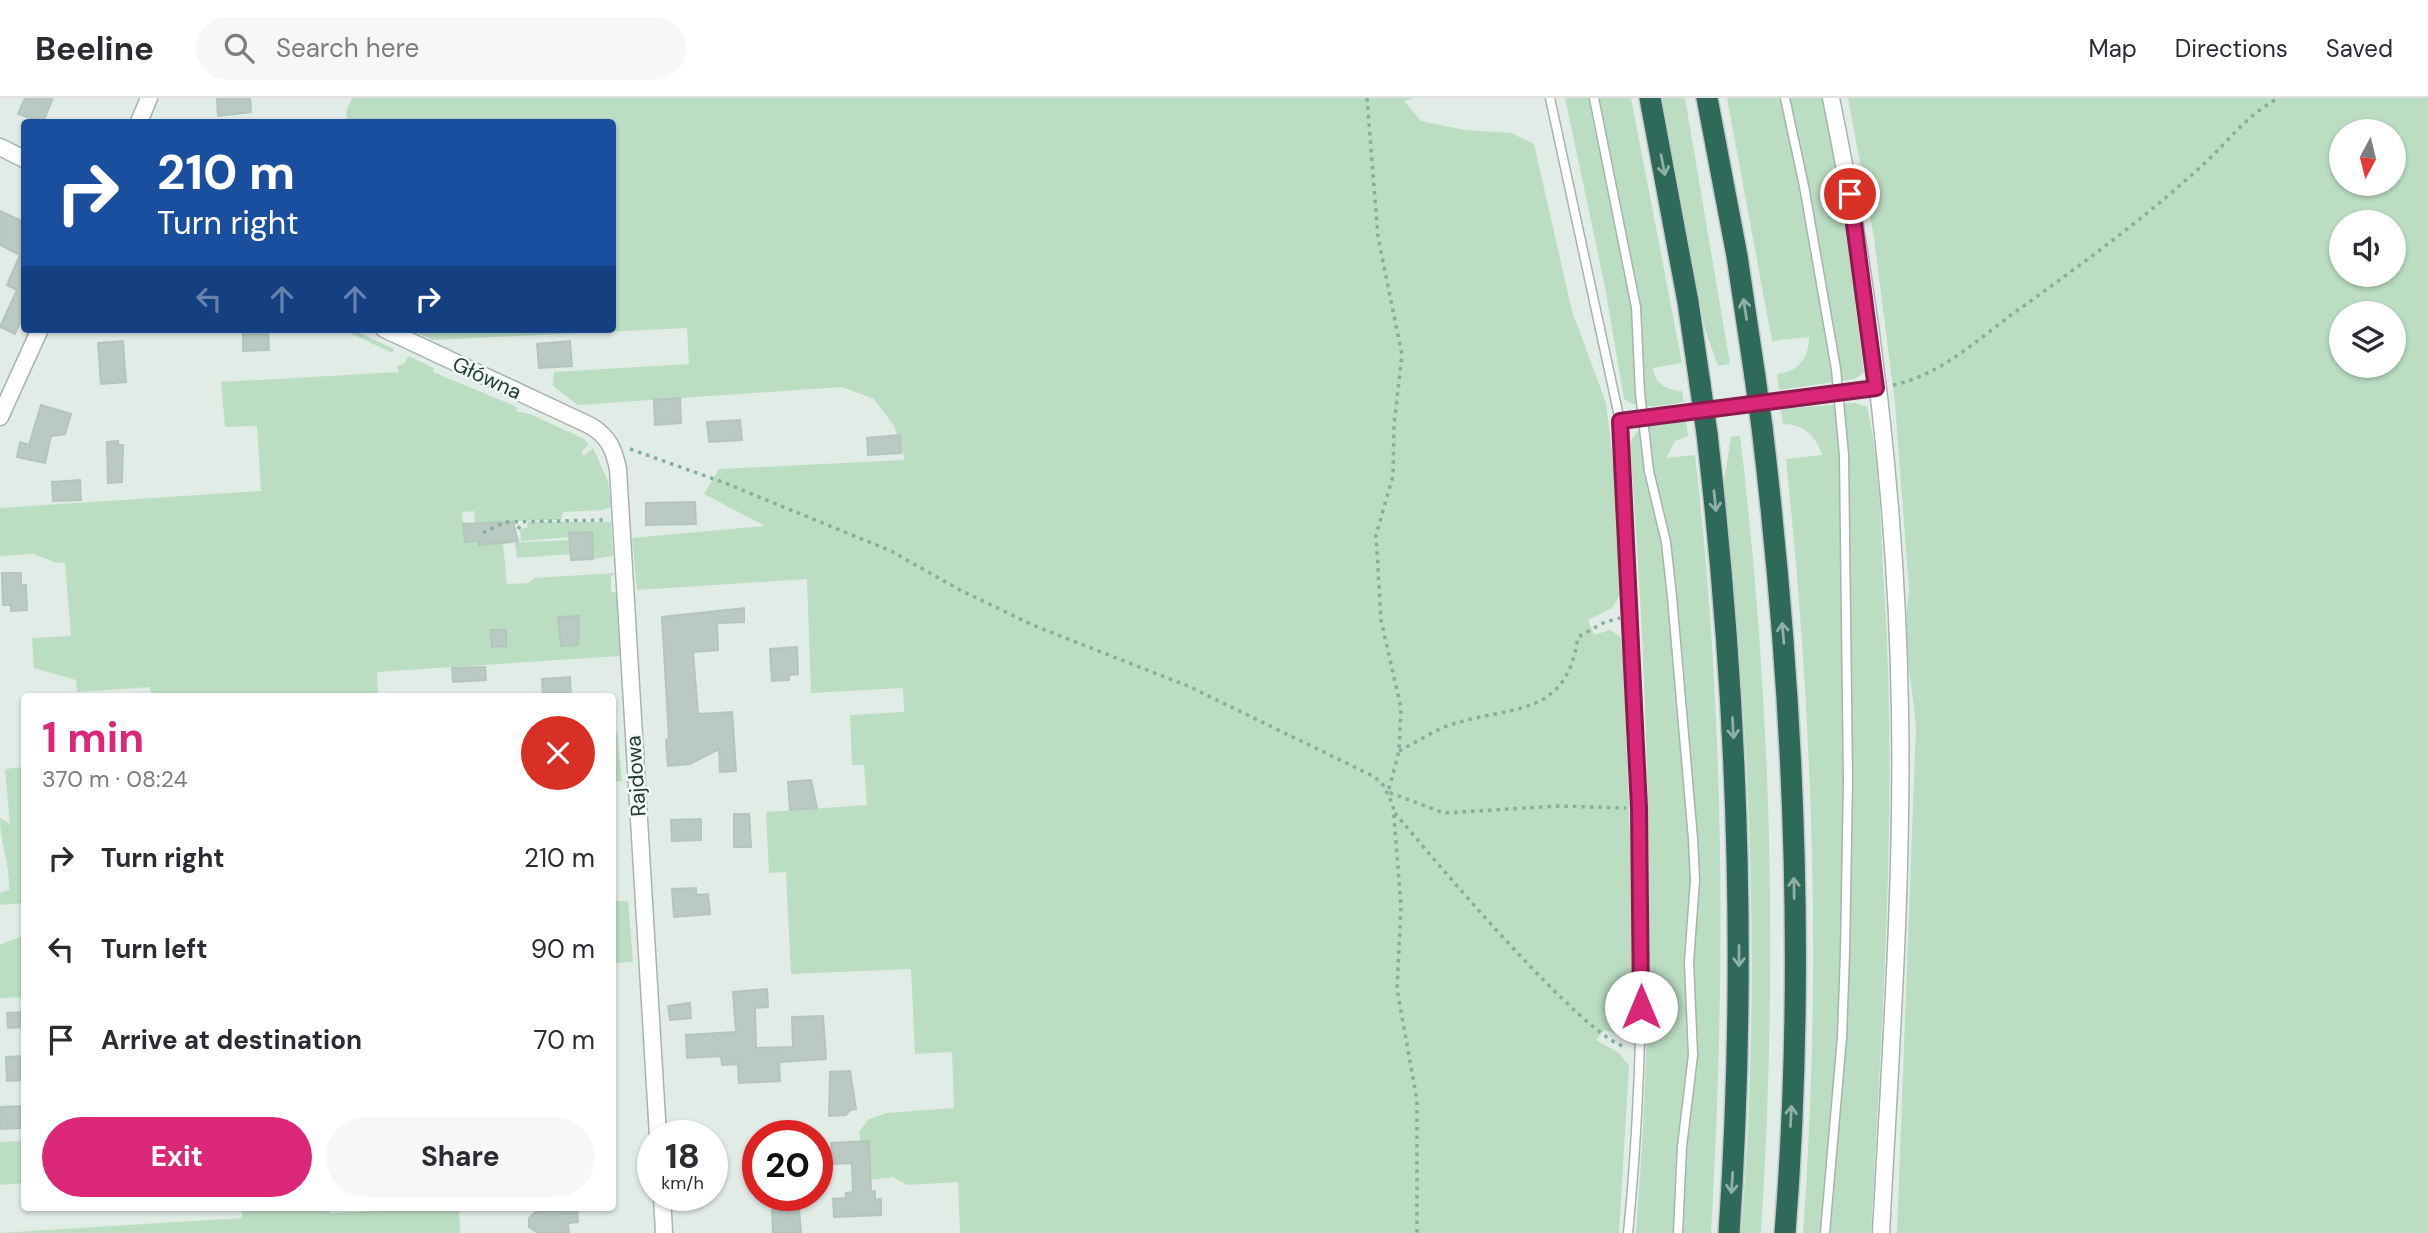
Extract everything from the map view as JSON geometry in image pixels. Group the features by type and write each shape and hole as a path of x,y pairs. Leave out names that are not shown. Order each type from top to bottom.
{"highway":[{"path":"1650,98 1686,288 1700,384 1728,645 1737,808 1739,965 1729,1233"},
{"path":"1707,98 1737,256 1762,427 1784,649 1793,822 1793,1071 1784,1233"}],"street":[{"path":"140,119 149,98"},
{"path":"1831,98 1863,275 1891,521 1900,712 1881,1233"},
{"path":"0,147 21,158"},
{"path":"0,417 38,333"},
{"name":"Główna","path":"393,333 591,426 608,440 614,452"},
{"name":"Rajdowa","path":"614,452 621,519 657,1120"},
{"path":"663,1211 664,1233"}],"lane":[{"path":"1550,98 1620,421 1632,615 1639,808 1640,1048 1628,1233"},
{"path":"1594,98 1636,307 1649,471 1668,556 1695,880 1689,962 1693,1055 1682,1147 1678,1233"},
{"path":"1785,98 1804,186 1839,392 1844,454 1846,913 1842,1037 1825,1233"},
{"path":"1620,421 1876,388"}],"path":[{"path":"1367,98 1378,237 1402,355 1394,425 1393,476 1376,535 1381,620 1401,708 1399,751 1388,792"},
{"path":"1876,388 1923,376 2086,262 2207,161 2258,108 2278,98"},
{"path":"614,452 641,451 874,544 1025,621 1188,686 1373,775 1388,792 1394,812 1401,924 1396,989 1417,1100 1417,1233"},
{"path":"482,533 502,522 621,519"},
{"path":"518,529 525,521"},
{"path":"1399,751 1446,727 1531,707 1562,684 1575,661 1578,637 1605,622 1632,615"},
{"path":"1388,792 1444,813 1560,806 1639,808"},
{"path":"1394,812 1550,988 1602,1035 1620,1046 1640,1048"}],"green space":[{"path":"352,98 1415,98 1404,101 1421,121 1465,130 1511,133 1534,144 1572,311 1606,403 1615,477 1620,595 1612,608 1588,620 1594,635 1610,630 1621,637 1624,674 1633,915 1631,1025 1620,1035 1604,1030 1596,1040 1619,1053 1629,1066 1619,1233 960,1233 958,1182 907,1185 893,1177 869,1180 859,1132 869,1119 887,1113 954,1108 952,1052 915,1054 911,969 791,974 786,872 769,873 766,812 867,805 864,765 852,765 850,715 904,712 903,688 811,693 807,579 637,590 632,538 765,526 704,494 719,469 905,460 894,426 874,399 842,387 578,405 553,386 554,372 689,364 687,328 616,331 616,119 347,119 346,112"},
{"path":"1565,98 1631,98 1682,363 1653,368 1654,374 1663,385 1682,391 1684,402 1645,406 1624,399 1605,287"},
{"path":"1662,98 1685,98 1730,364 1718,366 1705,329"},
{"path":"1727,98 1822,98 1843,206 1864,372 1855,379 1779,390 1777,374 1791,370 1801,363 1807,351 1809,337 1772,341"},
{"path":"1848,98 2428,98 2428,1233 1897,1233 1916,725 1907,641 1909,590 1895,404 1874,238"},
{"path":"350,333 360,333 394,349 392,353"},
{"path":"418,333 581,333 433,340"},
{"path":"408,356 434,368 433,372 584,439 589,445 581,452 584,456 593,448 608,481 611,507 604,510 563,512 561,520 503,521 478,534 479,544 570,540 571,554 517,558 515,543 503,544 507,584 529,583 534,578 616,573 611,576 611,592 617,592 620,656 377,672 378,693 151,693 150,687 77,692 76,680 34,668 32,638 71,636 65,563 33,554 0,556 0,508 261,491 257,426 225,427 221,382 399,372 397,366 404,364","holes":["474,511 477,540 465,542 462,512"]},
{"path":"1855,403 1867,407 1875,451 1888,667 1887,909 1871,1233 1803,1233 1812,1039 1812,846 1803,652 1786,459 1822,455 1817,442 1808,432 1797,426 1783,424 1781,409"},
{"path":"1686,421 1688,436 1675,441 1666,458 1695,455 1712,649 1720,843 1720,941 1711,1233 1636,1233 1643,1135 1649,938 1646,741 1630,446 1640,428"},
{"path":"1740,436 1759,635 1769,834 1769,1033 1761,1233 1741,1233 1751,1045 1750,856 1741,668 1724,481 1731,437"},
{"path":"528,522 611,522 613,556 593,559 592,532 570,533 570,537 521,541 520,529 527,528"},
{"path":"616,732 617,732 622,781 616,782"},
{"path":"21,767 21,903 0,905 0,893 9,890 0,818 10,824 5,769"},
{"path":"616,901 628,901 633,962 616,963"},
{"path":"21,936 21,997 0,998 0,945"},
{"path":"21,1141 21,1183 0,1185 0,1142"},
{"path":"242,1211 459,1211 460,1233 0,1233 242,1218"}],"building":[{"path":"25,98 53,98 44,119 18,114"},
{"path":"217,98 250,98 251,112 218,116"},
{"path":"0,211 21,221 21,320 15,334 0,327 17,290 7,285 20,255 0,245"},
{"path":"243,333 268,333 269,350 243,351"},
{"path":"123,341 126,382 101,384 98,343"},
{"path":"570,341 572,366 539,368 537,344"},
{"path":"680,398 681,423 655,425 654,400"},
{"path":"41,405 71,414 65,434 51,436 45,463 17,457 20,442 29,445"},
{"path":"740,420 742,440 709,442 707,422"},
{"path":"900,435 901,453 868,455 867,438"},
{"path":"118,441 118,445 123,445 122,482 108,483 107,442"},
{"path":"80,480 81,500 53,501 52,482"},
{"path":"695,502 696,524 646,525 646,503"},
{"path":"513,522 518,541 479,545 479,541 465,542 463,524"},
{"path":"592,532 593,559 571,560 569,533"},
{"path":"2,573 21,573 21,585 26,585 27,610 11,611 11,605 3,605"},
{"path":"744,608 744,622 717,623 718,650 693,652 698,714 732,712 736,771 720,772 719,749 690,764 668,766 662,617"},
{"path":"579,616 578,645 561,646 558,617"},
{"path":"491,630 506,630 506,646 492,647"},
{"path":"797,647 798,674 789,675 789,680 772,681 770,649"},
{"path":"485,667 486,680 453,682 452,668"},
{"path":"570,677 571,693 543,693 542,679"},
{"path":"811,780 817,808 790,810 788,782"},
{"path":"734,814 749,814 751,847 734,847"},
{"path":"701,819 701,840 672,841 671,820"},
{"path":"696,888 696,895 708,894 710,914 674,917 672,889"},
{"path":"767,989 768,1007 755,1008 756,1048 793,1047 792,1017 823,1016 826,1059 779,1062 780,1081 739,1083 738,1064 722,1065 721,1056 687,1058 686,1035 736,1032 733,992"},
{"path":"690,1003 691,1018 670,1020 668,1006"},
{"path":"21,1012 21,1027 8,1028 7,1013"},
{"path":"21,1056 21,1080 7,1081 6,1057"},
{"path":"850,1071 856,1109 850,1110 846,1115 829,1116 830,1072"},
{"path":"0,1107 21,1108 20,1128 0,1129"},
{"path":"869,1141 871,1192 875,1191 875,1200 881,1199 881,1215 834,1217 833,1199 846,1198 846,1193 853,1192 852,1163 833,1164 833,1143"},
{"path":"537,1211 577,1211 578,1222 568,1223 569,1233 538,1233 529,1227 529,1218"},
{"path":"772,1211 799,1211 801,1233 773,1233"}],"route":[{"path":"1641,1007 1639,808 1632,615 1620,421 1876,388 1863,275 1850,194"}]}
